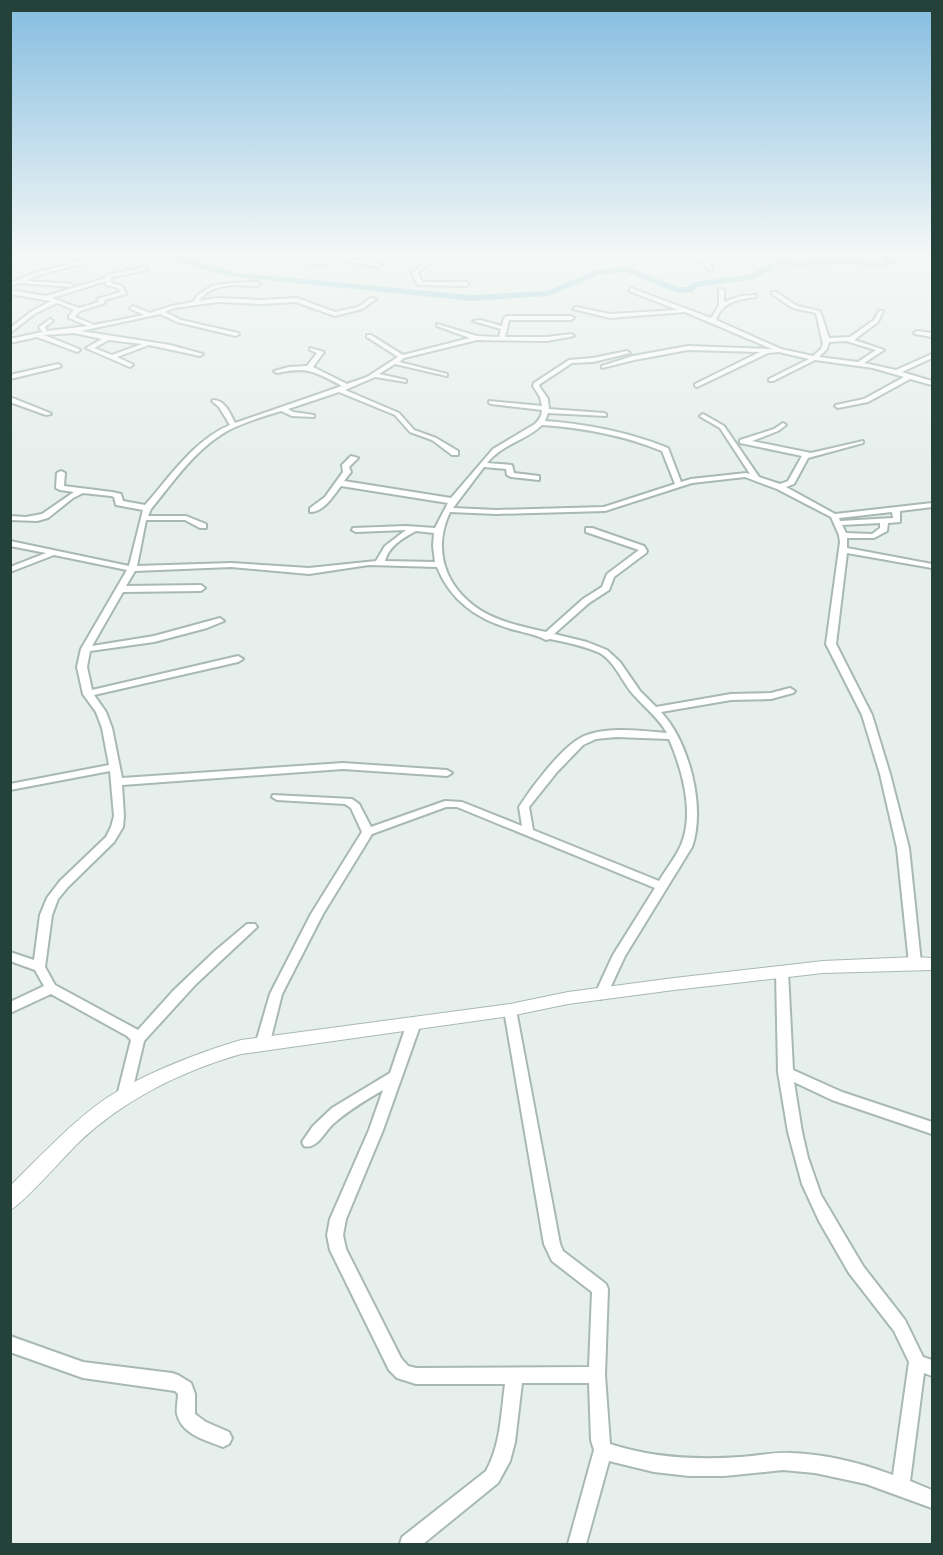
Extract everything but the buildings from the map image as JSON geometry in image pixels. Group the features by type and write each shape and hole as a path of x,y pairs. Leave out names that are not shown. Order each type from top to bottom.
{"street":[{"path":"41,334 44,326"},
{"path":"10,341 101,326"},
{"path":"198,326 236,334"},
{"path":"441,326 477,338"},
{"path":"491,326 503,333"},
{"path":"503,333 505,326"},
{"path":"724,326 779,350 814,358 860,363 933,383"},
{"path":"771,380 814,358 824,349 826,340 822,326"},
{"path":"848,340 869,326"},
{"path":"73,332 106,339 177,347 200,354"},
{"path":"138,1039 132,1032 51,988 39,967 46,915 53,898 64,884 110,839 117,827 119,816 115,767 101,712 88,694 82,667 86,649 132,569 142,518 147,508 197,450 233,425 342,388 374,375 402,357 503,333 547,339 571,336"},
{"path":"917,333 933,335"},
{"path":"41,334 77,351"},
{"path":"369,336 402,357"},
{"path":"106,339 89,348 130,365"},
{"path":"826,340 848,340 881,350 860,363"},
{"path":"112,357 149,344"},
{"path":"603,367 633,358 688,348 765,352 779,350"},
{"path":"310,367 321,352 312,349"},
{"path":"697,385 765,352"},
{"path":"601,994 619,955 686,847 693,817 674,736 654,710 640,697 615,662 604,652 493,620 472,608 452,590 439,565 438,531 450,506 497,448 530,432 540,423 546,410 545,399 536,386 565,363 627,353"},
{"path":"897,372 933,356"},
{"path":"392,362 445,375"},
{"path":"10,377 57,366"},
{"path":"277,371 310,367 342,388 397,414 412,431 434,439 455,453"},
{"path":"374,375 404,381"},
{"path":"838,406 866,400 910,376"},
{"path":"10,399 48,414"},
{"path":"216,401 222,406 233,425"},
{"path":"491,402 604,415"},
{"path":"282,409 292,414 312,416"},
{"path":"703,416 722,427 756,477"},
{"path":"540,423 604,429 665,450 679,485"},
{"path":"736,450 742,441 776,430 783,425"},
{"path":"742,441 810,455"},
{"path":"780,487 791,482 802,461 810,455 861,442"},
{"path":"313,510 320,507 339,483 347,472 345,467 354,458"},
{"path":"483,465 511,468 509,474 511,476 536,478"},
{"path":"61,473 60,489 116,495 119,503 147,508"},
{"path":"339,483 450,506 496,512 605,509 679,485 729,476 756,477 780,487 836,520 899,520 896,510"},
{"path":"10,518 36,520 44,518 82,491"},
{"path":"836,520 933,505"},
{"path":"142,518 186,518 204,526"},
{"path":"10,1202 73,1136 124,1096 210,1056 263,1042 510,1010 601,994 823,967 924,963 903,848 867,715 831,644 844,550 843,535 836,520"},
{"path":"843,535 874,536 884,529 884,521"},
{"path":"380,564 380,558 385,550 415,529"},
{"path":"356,530 438,531"},
{"path":"546,637 586,601 606,588 610,576 643,551 641,548 589,530"},
{"path":"10,543 132,569 231,565 317,571 369,563 439,565"},
{"path":"844,550 933,566"},
{"path":"10,570 54,552"},
{"path":"122,589 201,588"},
{"path":"86,649 175,636 220,621"},
{"path":"88,694 238,659"},
{"path":"654,710 731,697 771,696 790,691"},
{"path":"528,831 524,807 570,752 584,739 608,735 674,736"},
{"path":"117,782 343,766 447,773"},
{"path":"10,787 115,767"},
{"path":"277,797 348,801 355,807 368,832"},
{"path":"263,1042 276,994 301,944 368,832 451,803 528,831 661,886"},
{"path":"124,1096 138,1039 181,988 210,960 251,927"},
{"path":"10,956 39,967"},
{"path":"782,972 787,1094 809,1182 819,1207 856,1271 897,1322 925,1365 901,1485"},
{"path":"10,1008 51,988"},
{"path":"510,1010 552,1244 557,1256 600,1289 597,1375 600,1440 603,1450 577,1545"},
{"path":"414,1023 376,1130 338,1219 335,1235 338,1250 395,1364 403,1372 416,1376 597,1375"},
{"path":"785,1072 837,1096 933,1128"},
{"path":"309,1142 320,1126 334,1113 395,1076"},
{"path":"10,1344 83,1370 182,1384 188,1392 186,1413 189,1421 223,1438"},
{"path":"409,1545 492,1477 501,1461 507,1442 514,1376"},
{"path":"603,1450 645,1462 681,1468 795,1461 852,1471 901,1485 933,1499"}]}
